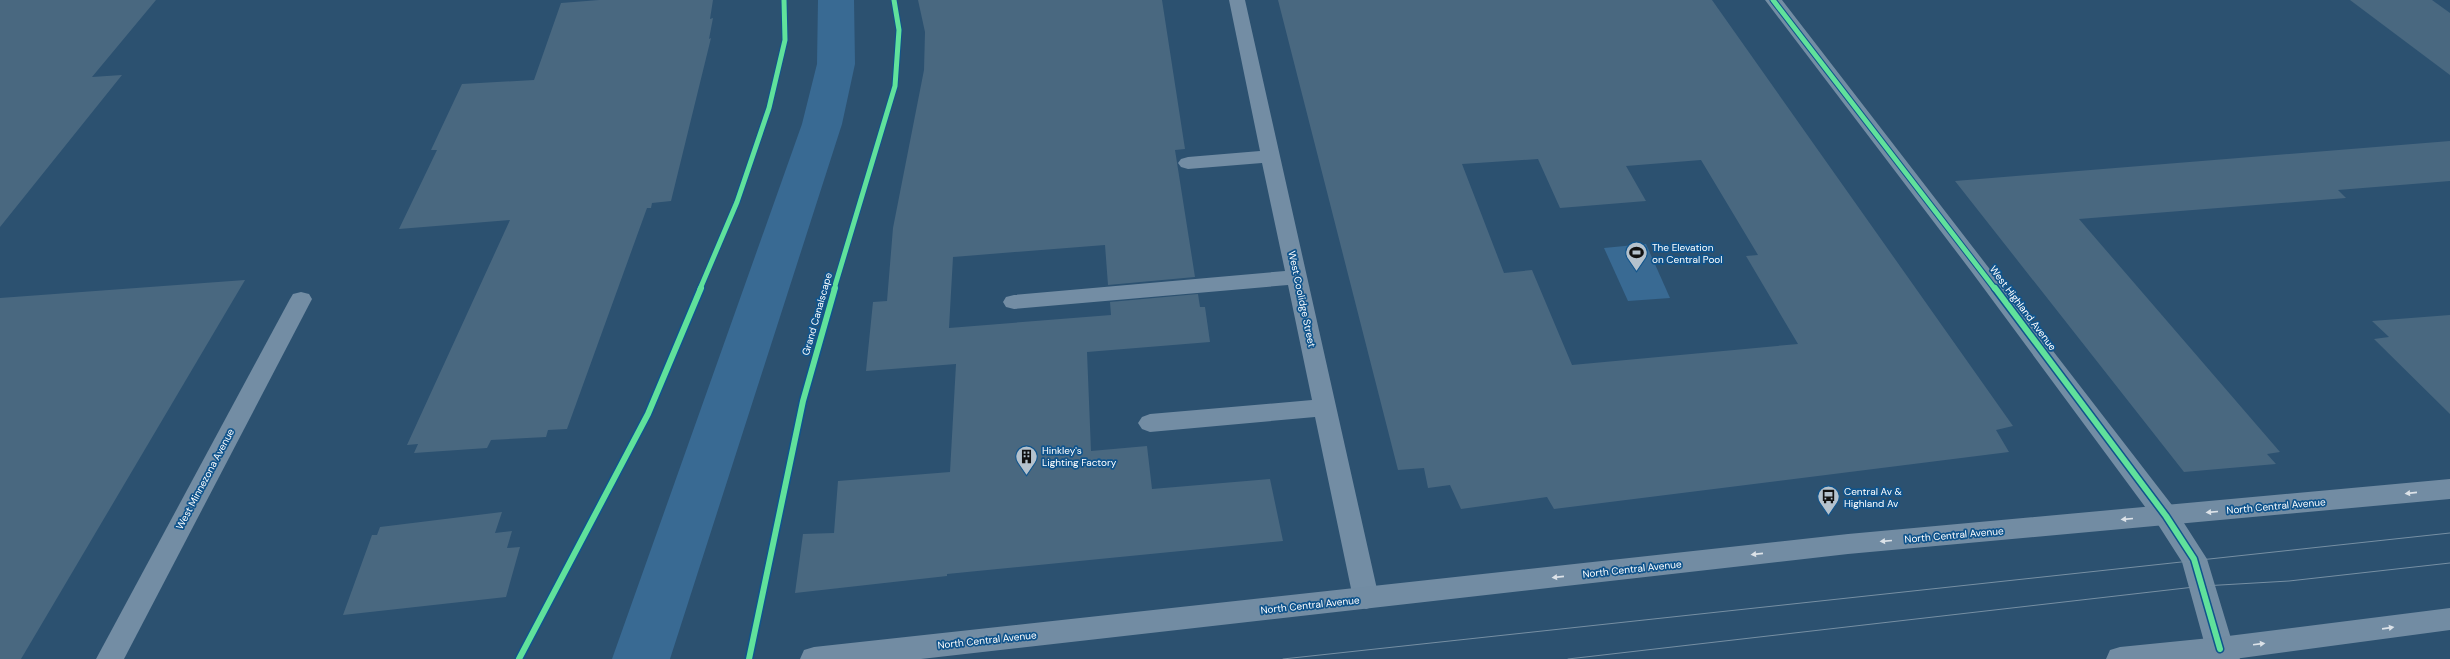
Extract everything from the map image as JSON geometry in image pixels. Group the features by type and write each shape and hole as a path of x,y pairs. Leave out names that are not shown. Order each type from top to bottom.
{"main road":[{"name":"North Central Avenue","path":"814,659 1840,545 2450,489"},
{"path":"2120,659 2221,656 2450,619"}],"street":[{"name":"West Coolidge Street","path":"1237,0 1298,277 1366,598"},
{"name":"West Highland Avenue","path":"1773,0 1978,266 2166,516 2194,560 2221,656"},
{"path":"1188,163 1271,156"},
{"path":"1014,302 1298,277"},
{"name":"West Minnezona Avenue","path":"110,659 301,299"},
{"path":"1150,423 1326,407"}],"water":[{"name":"The Elevation on Central Pool","path":"1646,244 1670,298 1628,301 1604,248"}],"building":[{"path":"0,0 156,0 92,77 122,75 0,227"},
{"path":"599,0 713,0 710,19 713,18 709,39 711,38 671,201 652,203 651,208 647,208 567,429 548,430 546,437 491,440 487,448 414,453 418,444 407,445 510,220 399,229 437,150 431,150 462,84 534,80 561,3"},
{"path":"918,0 1162,0 1185,149 1175,150 1195,277 1108,285 1105,245 953,257 949,328 1111,315 1110,302 1198,294 1200,307 1205,307 1210,342 1087,352 1091,451 1147,446 1152,489 1270,479 1283,541 947,574 947,576 795,593 803,534 834,533 838,481 950,472 956,364 866,371 873,302 887,301 893,228 924,70 925,32"},
{"path":"1278,0 1712,0 2013,426 1996,430 2009,452 1554,509 1547,497 1461,509 1450,485 1428,488 1424,468 1398,470","holes":["1538,159 1560,208 1646,201 1626,166 1701,160 1758,255 1746,256 1798,344 1572,365 1532,270 1504,273 1462,164"]},
{"path":"2350,0 2432,0 2450,13 2450,75"},
{"path":"2450,141 2450,181 2338,190 2346,198 2079,219 2280,452 2267,454 2276,464 2184,472 1955,181"},
{"path":"245,280 21,659 0,659 0,298"},
{"path":"2450,315 2450,414 2374,339 2389,337 2372,321"},
{"path":"502,512 495,533 512,531 507,548 520,547 506,597 343,615 372,535 377,535 380,527"}],"waterway":[{"path":"641,659 822,124 836,64 836,0"}],"tram line":[{"path":"1283,659 2450,533"},
{"path":"1568,659 2203,586 2289,581 2450,563"}],"cycle path":[{"path":"519,659 648,414 737,202 769,108 785,40 784,0"},
{"name":"Grand Canalscape","path":"749,659 803,401 853,223 895,86 899,30 894,0"},
{"path":"1773,0 1978,266 2166,516 2194,559 2220,649"}],"place":[{"name":"The Elevation on Central Pool","path":"1637,272"},
{"name":"Hinkley's Lighting Factory","path":"1027,476"},
{"name":"Central Av & Highland Av","path":"1828,516"}]}
